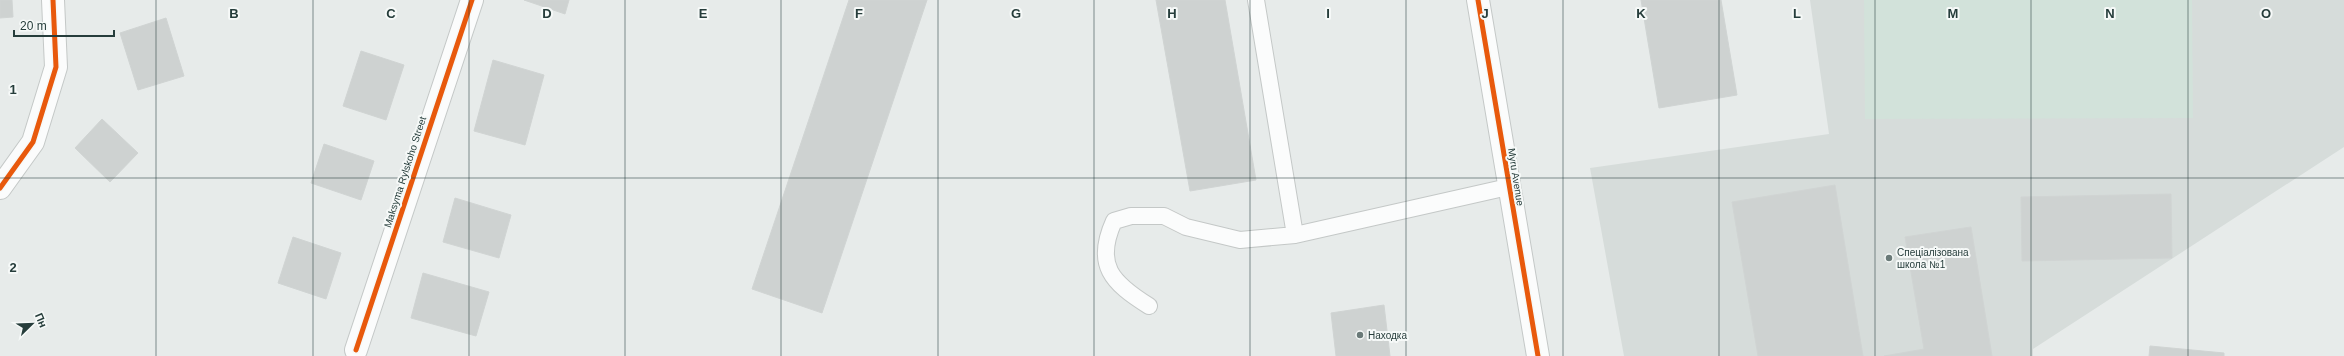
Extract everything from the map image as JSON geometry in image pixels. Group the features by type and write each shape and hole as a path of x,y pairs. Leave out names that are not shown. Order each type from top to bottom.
{"street":[{"path":"0,188 33,142 56,67 53,0"},
{"name":"Maksyma Rylskoho Street","path":"356,350 472,0"},
{"name":"Myru Avenue","path":"1478,0 1508,187 1538,356"}],"lane":[{"path":"1256,0 1295,235"},
{"path":"1149,306 1124,290 1105,261 1106,238 1114,221 1131,216 1164,216 1186,227 1240,240 1295,235 1508,187"}],"shaded area":[{"name":"Спеціалізована школа №1","path":"1810,0 2344,0 2344,147 2033,349 2033,356 1624,356 1590,168 1829,134"},
{"path":"1864,0 2192,0 2193,118 1865,119"}],"building":[{"path":"0,0 12,0 13,17 0,18"},
{"path":"524,0 569,0 565,14"},
{"path":"849,0 927,0 822,313 752,289"},
{"path":"1156,0 1225,0 1256,180 1190,191"},
{"path":"1641,0 1721,0 1737,95 1659,108"},
{"path":"166,18 184,76 138,90 120,33"},
{"path":"361,51 404,65 386,120 343,106"},
{"path":"493,60 544,75 525,145 474,131"},
{"path":"102,119 138,153 110,182 75,148"},
{"path":"324,144 374,161 361,200 311,183"},
{"path":"1835,185 1863,356 1758,356 1732,202"},
{"path":"2171,194 2172,258 2022,261 2021,197"},
{"path":"455,198 511,215 499,258 443,242"},
{"path":"1971,227 1992,356 1884,356 1924,349 1905,237"},
{"path":"293,237 341,253 326,299 278,283"},
{"path":"423,273 489,292 476,336 411,318"},
{"name":"Находка","path":"1384,305 1390,356 1336,356 1331,313"},
{"path":"2150,346 2224,353 2224,356 2149,356"}],"cycle path":[{"path":"0,188 33,142 56,67 53,0"},
{"path":"356,350 472,0"},
{"path":"1478,0 1538,356"}],"place":[{"name":"Спеціалізована школа №1","path":"1889,258"},
{"name":"Находка","path":"1360,335"}]}
